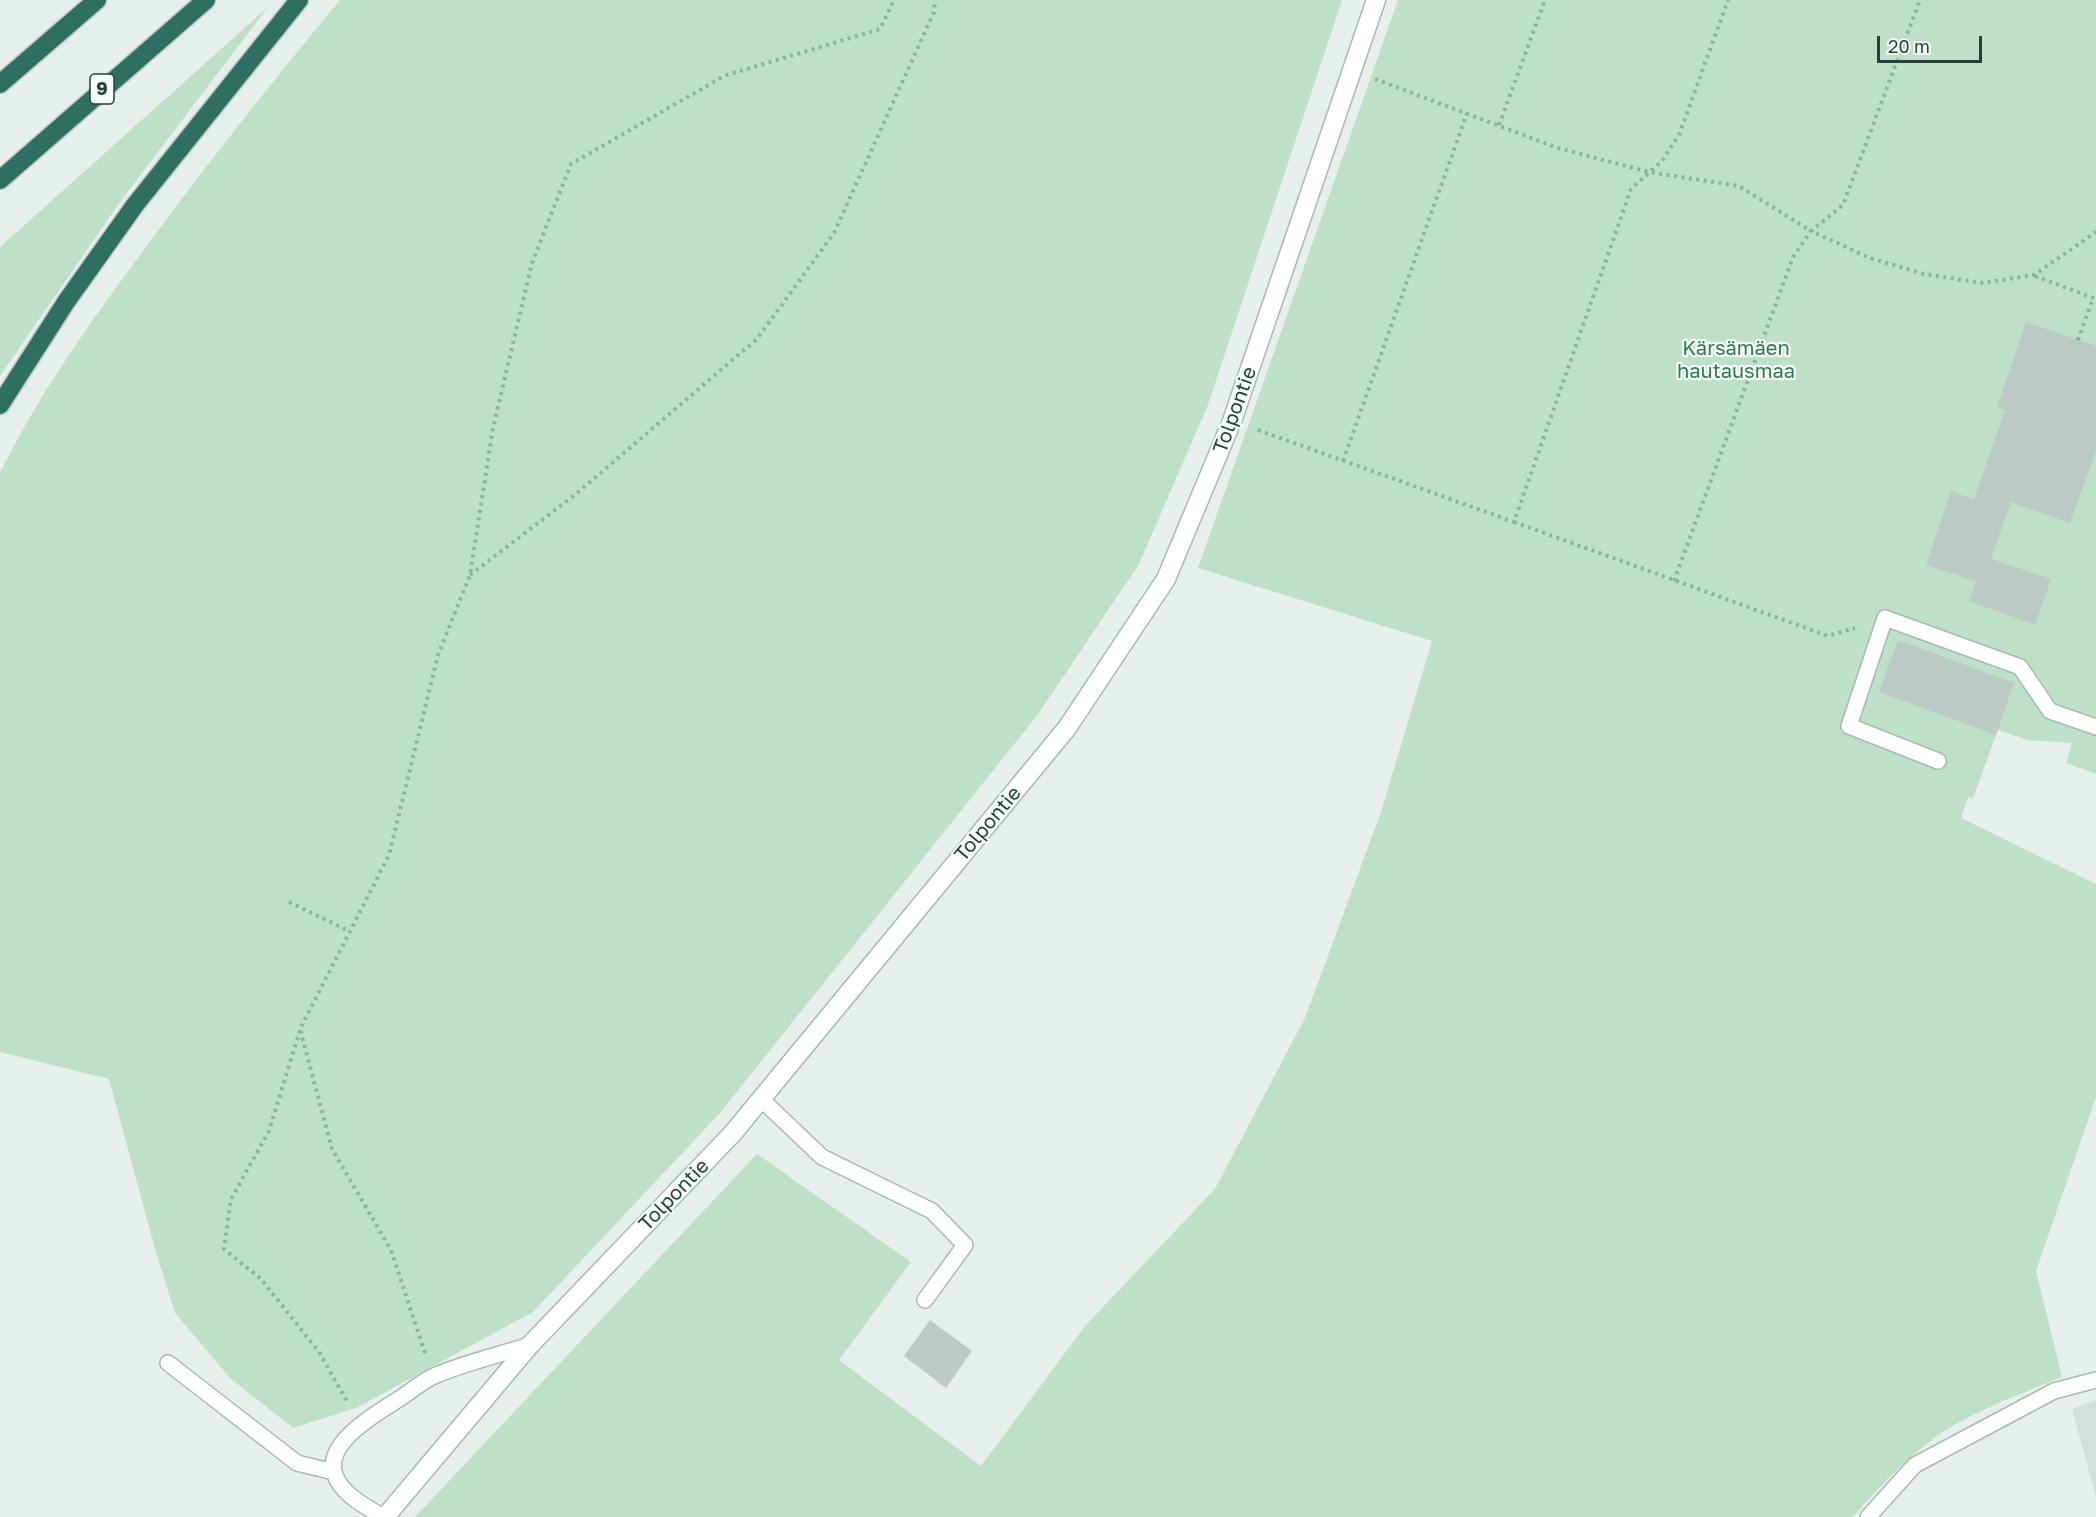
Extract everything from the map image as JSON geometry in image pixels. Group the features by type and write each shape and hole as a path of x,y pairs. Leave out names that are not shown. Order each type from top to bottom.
{"highway":[{"path":"0,84 97,0"},
{"name":"9","path":"0,180 206,0"},
{"path":"0,405 66,302 135,205 299,0"}],"street":[{"name":"Tolpontie","path":"384,1517 530,1345 733,1132 761,1099 1067,728 1166,579 1232,421 1376,0"}],"lane":[{"path":"1938,760 1849,726 1885,618 2020,667 2050,711 2096,727"},
{"path":"761,1099 822,1157 932,1211 965,1245 925,1300"},
{"path":"384,1517 343,1488 334,1472 334,1458 341,1444 361,1424 433,1377 530,1345"},
{"path":"168,1363 297,1463 334,1472"},
{"path":"1868,1517 1915,1465 2054,1391 2096,1380"}],"path":[{"path":"361,1424 311,1342 261,1279 224,1249 231,1199 269,1131 300,1029 389,855 438,655 470,575 492,428 530,274 571,164 724,76 880,29 894,0"},
{"path":"470,575 576,494 757,339 834,233 934,12 935,0"},
{"path":"1499,125 1545,0"},
{"path":"1514,522 1631,189 1662,161 1679,135 1728,0"},
{"path":"1674,581 1793,257 1811,231 1843,205 1920,0"},
{"path":"1352,70 1558,148 1649,172 1739,186 1811,231 1870,258 1924,274 1983,283 2034,275 2096,232"},
{"path":"1342,461 1467,113"},
{"path":"2034,275 2094,299 2078,340"},
{"path":"1232,421 1828,636 1885,618"},
{"path":"289,902 349,931"},
{"path":"300,1029 332,1149 391,1250 433,1377"}],"shaded area":[{"path":"2096,1400 2096,1497 2072,1409"}],"green space":[{"path":"340,0 1342,0 1208,405 1139,564 1039,713 720,1113 533,1312 356,1408 293,1428 230,1378 175,1313 155,1249 109,1079 0,1052 0,473 31,415 104,304 215,155"},
{"name":"Kärsämäen hautausmaa","path":"1398,0 2096,0 2096,774 2066,763 2072,743 2027,740 1998,730 1973,798 1968,797 1961,818 2096,884 2096,1097 2036,1271 2062,1377 1993,1405 1944,1431 1918,1450 1853,1517 415,1517 757,1154 911,1262 839,1360 981,1466 1085,1326 1215,1189 1305,1018 1381,812 1432,641 1198,568"},
{"path":"268,7 120,202 0,376 0,247"}],"building":[{"path":"2026,322 2096,346 2096,451 2070,523 2011,502 1991,559 2051,579 2035,625 1969,601 1976,581 1926,565 1951,491 1974,499 2005,410 1997,407"},
{"path":"1898,640 2014,683 1996,735 1879,692"},
{"path":"930,1320 972,1351 946,1388 904,1356"}]}
